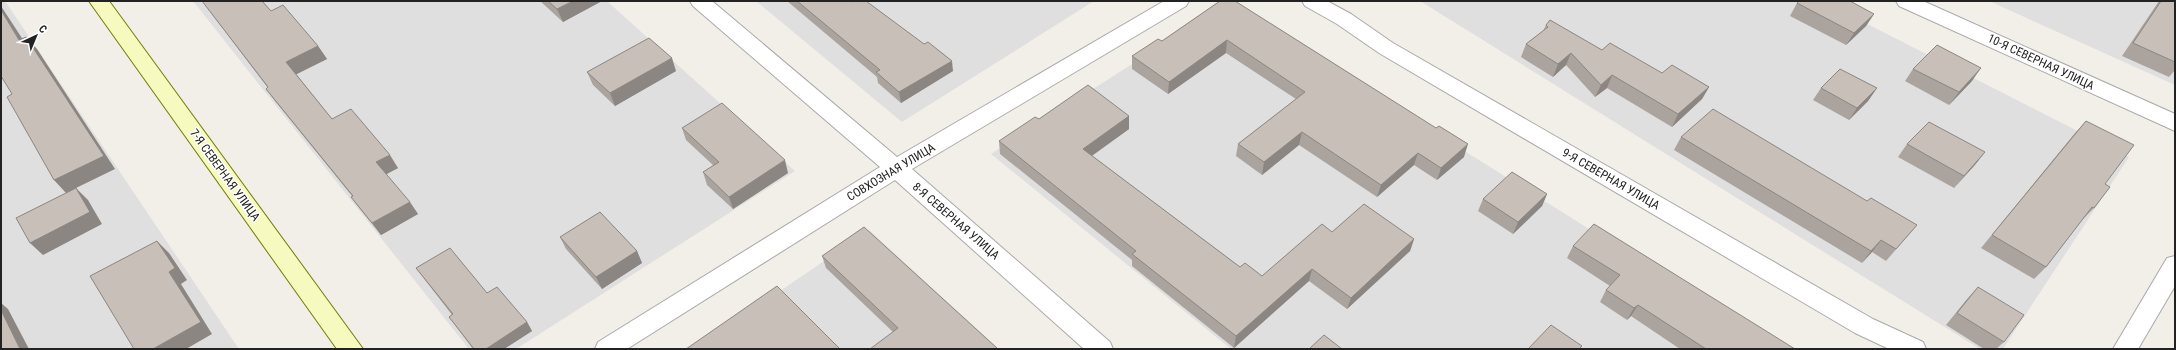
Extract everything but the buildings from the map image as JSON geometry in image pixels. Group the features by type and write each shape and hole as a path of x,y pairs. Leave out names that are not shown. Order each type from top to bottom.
{"main road":[{"name":"7-Я СЕВЕРНАЯ УЛИЦА","path":"100,1 351,349"}],"street":[{"name":"8-Я СЕВЕРНАЯ УЛИЦА","path":"700,1 896,168 1101,349"},
{"name":"СОВХОЗНАЯ УЛИЦА","path":"607,349 896,168 1179,1"},
{"name":"9-Я СЕВЕРНАЯ УЛИЦА","path":"1312,1 1386,48 1851,318 1914,349"},
{"name":"10-Я СЕВЕРНАЯ УЛИЦА","path":"1906,1 2175,123"},
{"path":"2125,349 2175,265"}],"shaded area":[{"path":"1,1 5,1 239,349 1,349"},
{"path":"193,1 607,1 795,171 516,349 469,349"},
{"path":"756,1 1094,1 902,122"},
{"path":"1420,1 1822,1 2129,157 2003,349 1980,349"},
{"path":"1989,1 2175,1 2175,85"},
{"path":"1228,3 1781,349 1231,349 991,154"},
{"path":"869,230 999,349 696,349"}]}
